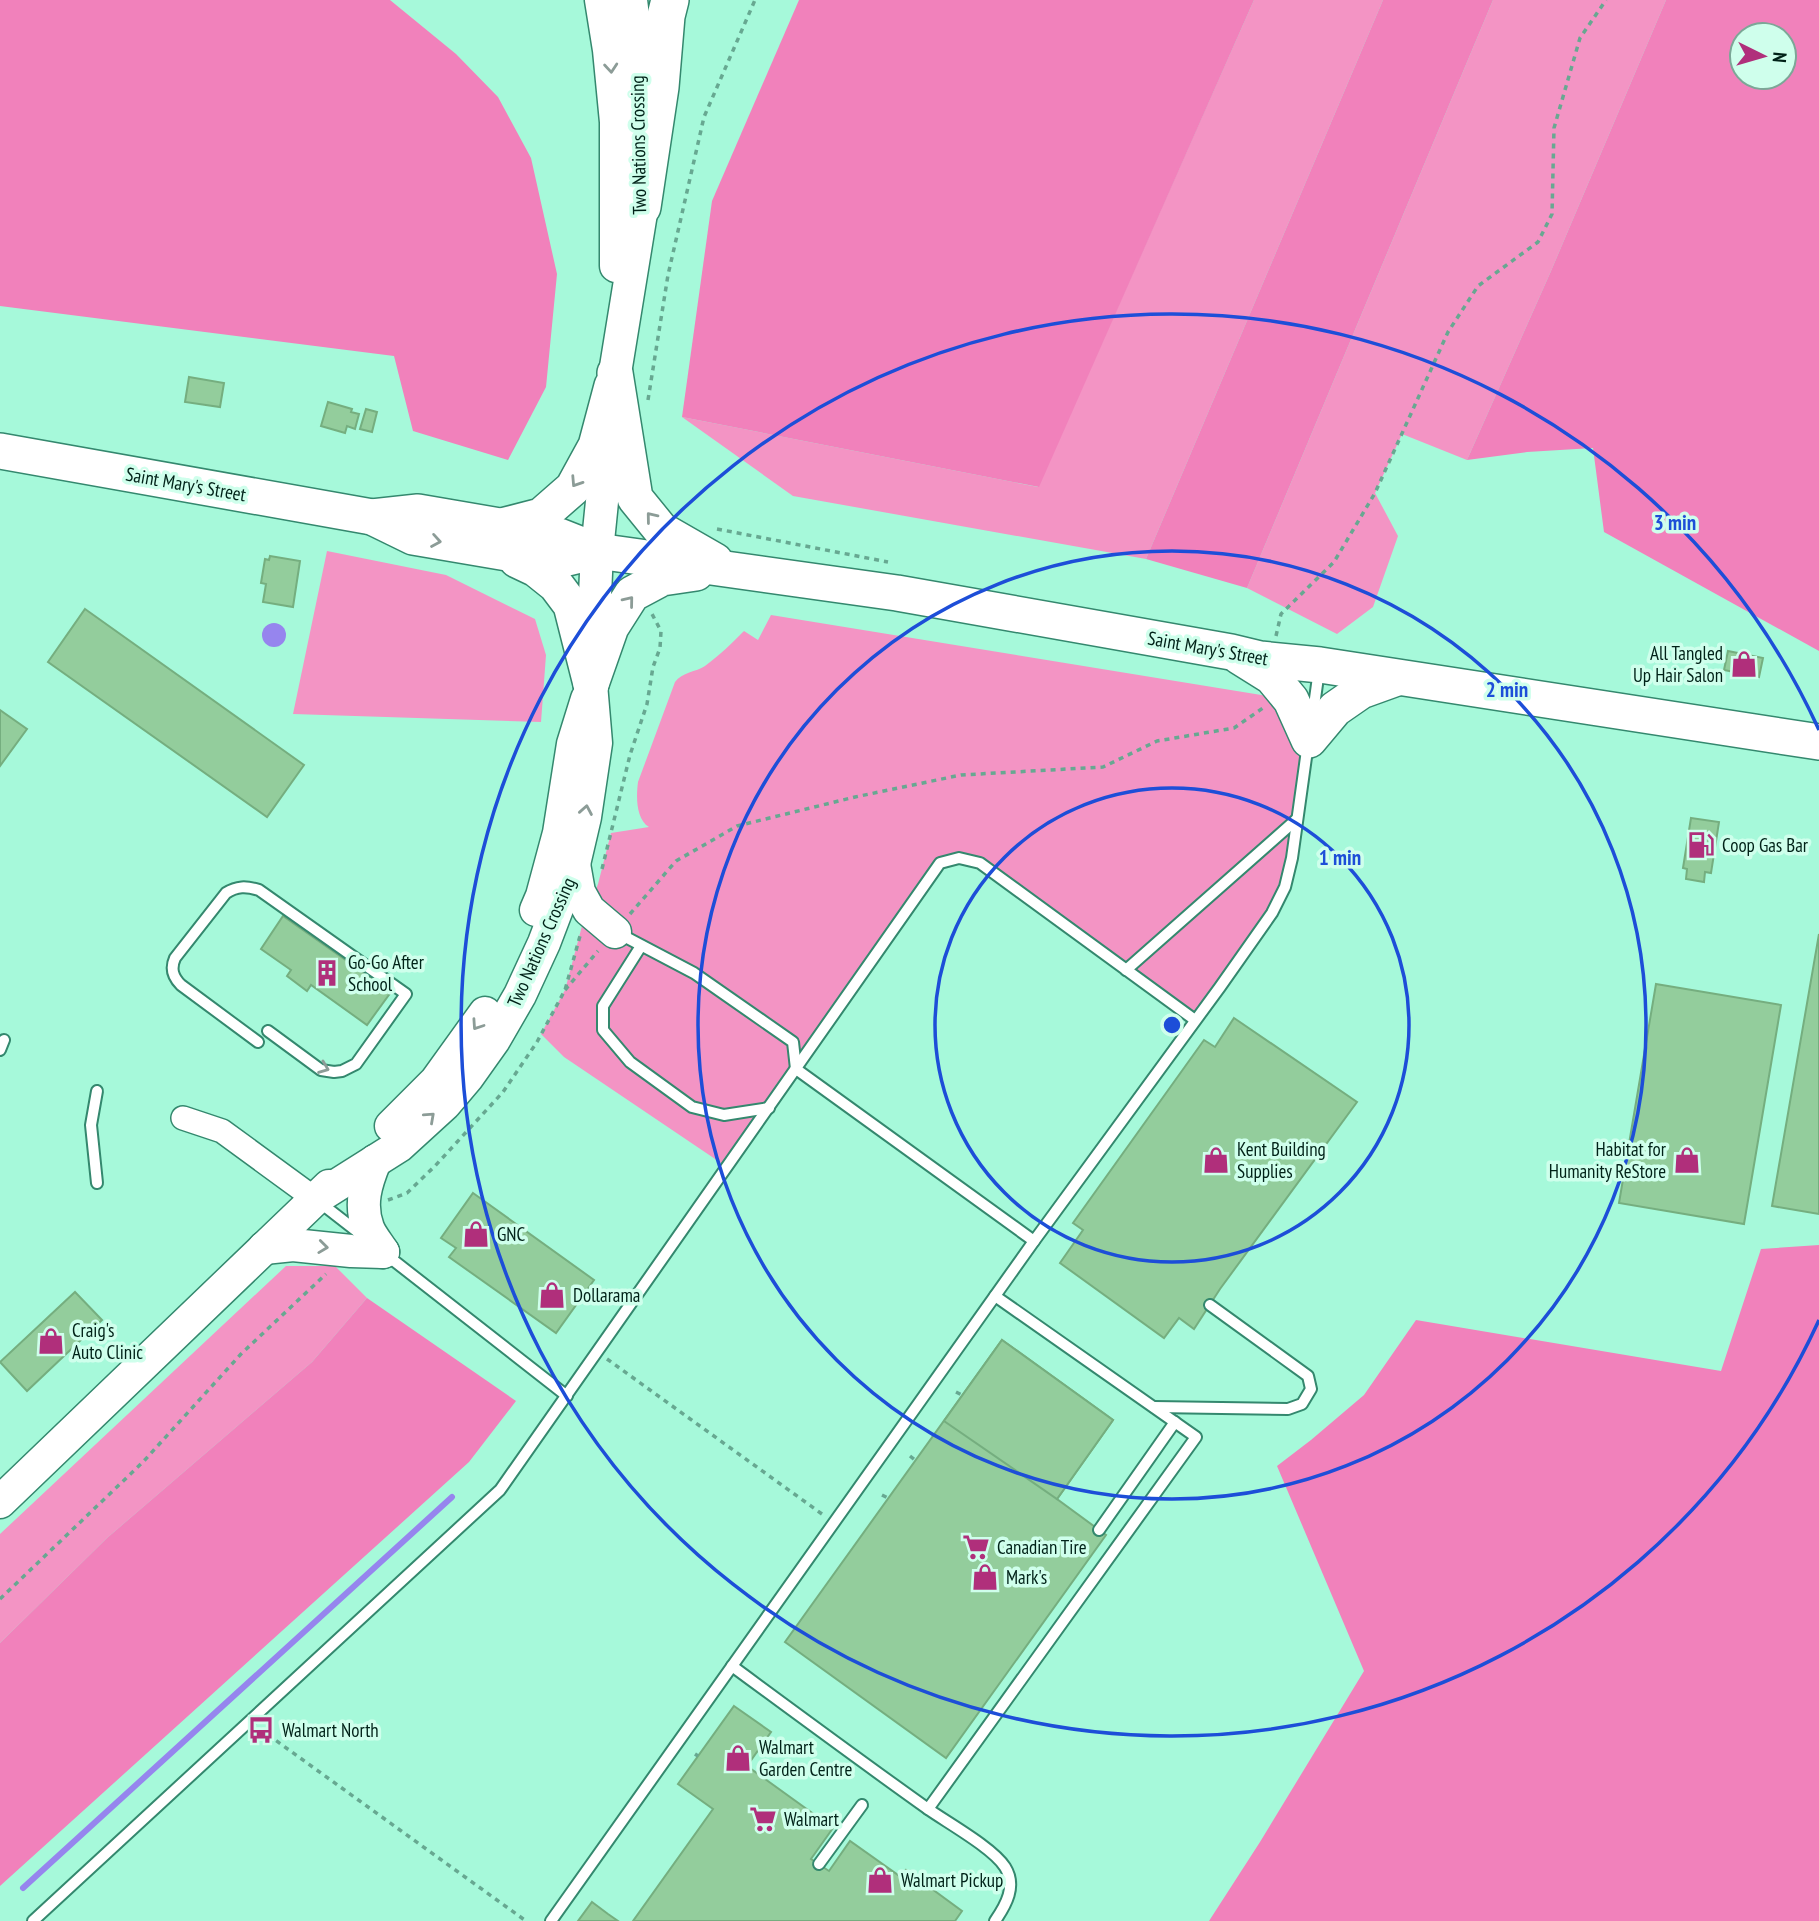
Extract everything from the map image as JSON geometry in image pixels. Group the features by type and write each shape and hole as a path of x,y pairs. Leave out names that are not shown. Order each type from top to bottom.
{"highway":[{"path":"642,207 670,0"}],"main road":[{"name":"Two Nations Crossing","path":"601,0 616,122 615,373"},
{"name":"Two Nations Crossing","path":"315,1199 399,1146 444,1104 467,1078 494,1040 520,995 544,943 574,864 585,817 596,743 591,684 597,551 615,373 642,207 637,50 631,0"},
{"path":"591,684 571,605 556,585 500,539 541,516 573,488 596,446 615,373"},
{"path":"615,373 635,498 661,530 727,568"},
{"name":"Saint Mary's Street","path":"0,451 372,517 418,512 500,539 559,536 597,551 897,593 1231,652 1260,659 1278,673 1320,665 1819,742"},
{"path":"591,684 611,627 632,594 662,578 727,568"},
{"path":"1278,673 1309,740 1335,709 1346,701 1361,691 1399,677"},
{"name":"Two Nations Crossing","path":"0,1502 436,1081 469,1037 499,993 542,896 559,833 573,744 591,684"},
{"path":"574,864 579,892 589,909 628,939"},
{"path":"544,943 564,930 582,926 628,939"},
{"path":"375,1161 366,1186 364,1206 368,1229 383,1252"},
{"path":"264,1248 293,1245 383,1252"}],"street":[{"path":"183,1118 222,1131 315,1199"}],"lane":[{"path":"551,1921 833,1522 1272,912 1285,887 1320,665"},
{"path":"1126,970 1297,819"},
{"path":"33,1921 500,1490 940,863 959,858 981,863 1195,1020"},
{"path":"258,1042 181,985 173,972 175,958 226,893 234,888 251,887 259,890 406,994 356,1064 342,1071 321,1070 268,1031"},
{"path":"769,1108 724,1115 692,1107 630,1062 603,1030 603,1006 628,939 694,973 793,1042 796,1069 1034,1241"},
{"path":"97,1091 92,1125 97,1183"},
{"path":"315,1199 567,1396"},
{"path":"929,1809 1196,1437 995,1296"},
{"path":"1154,1407 1288,1409 1302,1404 1311,1389 1308,1376 1210,1305"},
{"path":"1099,1530 1175,1422"},
{"path":"732,1666 996,1855 1006,1868 1011,1887 1006,1905 995,1921"},
{"path":"819,1864 862,1805"}],"path":[{"path":"647,409 668,275 704,117 755,0"},
{"path":"565,990 628,939 676,861 737,826 961,775 1102,767 1157,741 1234,728 1279,698 1276,634 1280,614 1334,562 1376,493 1448,332 1478,286 1538,242 1552,214 1554,128 1580,38 1606,0"},
{"path":"706,527 892,563"},
{"path":"0,1599 143,1462 241,1353 351,1251"},
{"path":"597,1352 833,1522"},
{"path":"956,1392 962,1395"},
{"path":"910,1456 915,1460"},
{"path":"882,1495 888,1498"},
{"path":"250,1722 526,1921"}],"shaded area":[{"path":"0,0 390,0 456,54 498,97 531,158 557,274 546,387 508,460 413,431 394,356 0,306"},
{"path":"799,0 1254,0 1039,487 682,417 712,201"},
{"path":"1254,0 1383,0 1146,559 793,496 682,417 1038,487"},
{"path":"1383,0 1493,0 1247,588 1146,559"},
{"path":"1493,0 1666,0 1467,460 1402,434 1375,493 1398,536 1373,607 1337,634 1247,588"},
{"path":"1666,0 1819,0 1819,651 1604,532 1593,448 1527,452 1467,460"},
{"path":"327,551 446,575 535,619 546,655 541,722 293,714"},
{"path":"771,615 1279,698 1309,740 1285,887 1195,1020 981,863 959,858 940,863 727,1167 564,1057 541,1034 565,990 611,833 649,827 639,813 638,782 675,682 681,676 705,666 744,631 758,640"},
{"path":"274,623 285,630 286,635 279,646 274,647 263,640 262,635 269,624"},
{"path":"1819,1245 1819,1921 1209,1921 1364,1671 1277,1466 1364,1395 1416,1320 1721,1371 1761,1249"},
{"path":"286,1266 335,1266 367,1298 312,1362 107,1538 0,1643 0,1534"},
{"path":"367,1298 516,1401 469,1462 0,1886 0,1643 107,1538 312,1362"}],"building":[{"path":"189,377 224,383 220,407 185,402"},
{"path":"328,402 352,409 351,412 359,414 355,429 347,426 345,433 321,426"},
{"path":"366,409 377,412 372,432 360,429"},
{"path":"270,556 300,561 293,607 263,602 266,584 261,583 265,559 269,560"},
{"path":"85,609 304,765 267,817 48,662"},
{"name":"All Tangled Up Hair Salon","path":"1728,651 1763,658 1759,677 1724,670"},
{"path":"0,710 27,729 0,766"},
{"name":"Coop Gas Bar","path":"1691,818 1719,822 1711,873 1705,872 1704,882 1686,879 1687,869 1683,868"},
{"name":"Go-Go After School","path":"283,916 391,992 367,1025 311,985 307,991 287,976 291,970 261,949"},
{"path":"1819,934 1819,1214 1772,1206"},
{"path":"1656,984 1781,1005 1744,1224 1619,1203"},
{"name":"Kent Building Supplies","path":"1234,1018 1357,1102 1220,1289 1194,1329 1179,1318 1164,1338 1060,1263 1083,1230 1073,1223 1204,1040 1215,1047"},
{"path":"473,1193 594,1280 556,1333 449,1257 456,1248 441,1238"},
{"name":"Craig's Auto Clinic","path":"75,1292 102,1320 27,1391 0,1362"},
{"name":"Canadian Tire","path":"1002,1340 1113,1420 1057,1499 1106,1535 946,1758 785,1642"},
{"path":"1002,1340 1113,1420 1057,1499 944,1421"},
{"name":"Walmart","path":"734,1706 771,1732 747,1766 833,1828 811,1859 829,1871 850,1841 901,1877 906,1870 962,1911 955,1921 633,1921 713,1809 678,1784"},
{"path":"592,1902 608,1914 618,1921 578,1921"}],"waterway":[{"path":"23,1888 452,1497"}],"place":[{"name":"All Tangled Up Hair Salon","path":"1744,664"},
{"name":"Coop Gas Bar","path":"1701,845"},
{"name":"Go-Go After School","path":"327,973"},
{"name":"Kent Building Supplies","path":"1216,1160"},
{"name":"Habitat for Humanity ReStore","path":"1687,1160"},
{"name":"GNC","path":"476,1234"},
{"name":"Dollarama","path":"552,1295"},
{"name":"Craig's Auto Clinic","path":"51,1341"},
{"name":"Canadian Tire","path":"976,1547"},
{"name":"Mark's","path":"985,1577"},
{"name":"Walmart North","path":"261,1730"},
{"name":"Walmart Garden Centre","path":"738,1758"},
{"name":"Walmart","path":"763,1819"},
{"name":"Walmart Pickup","path":"880,1880"}]}
